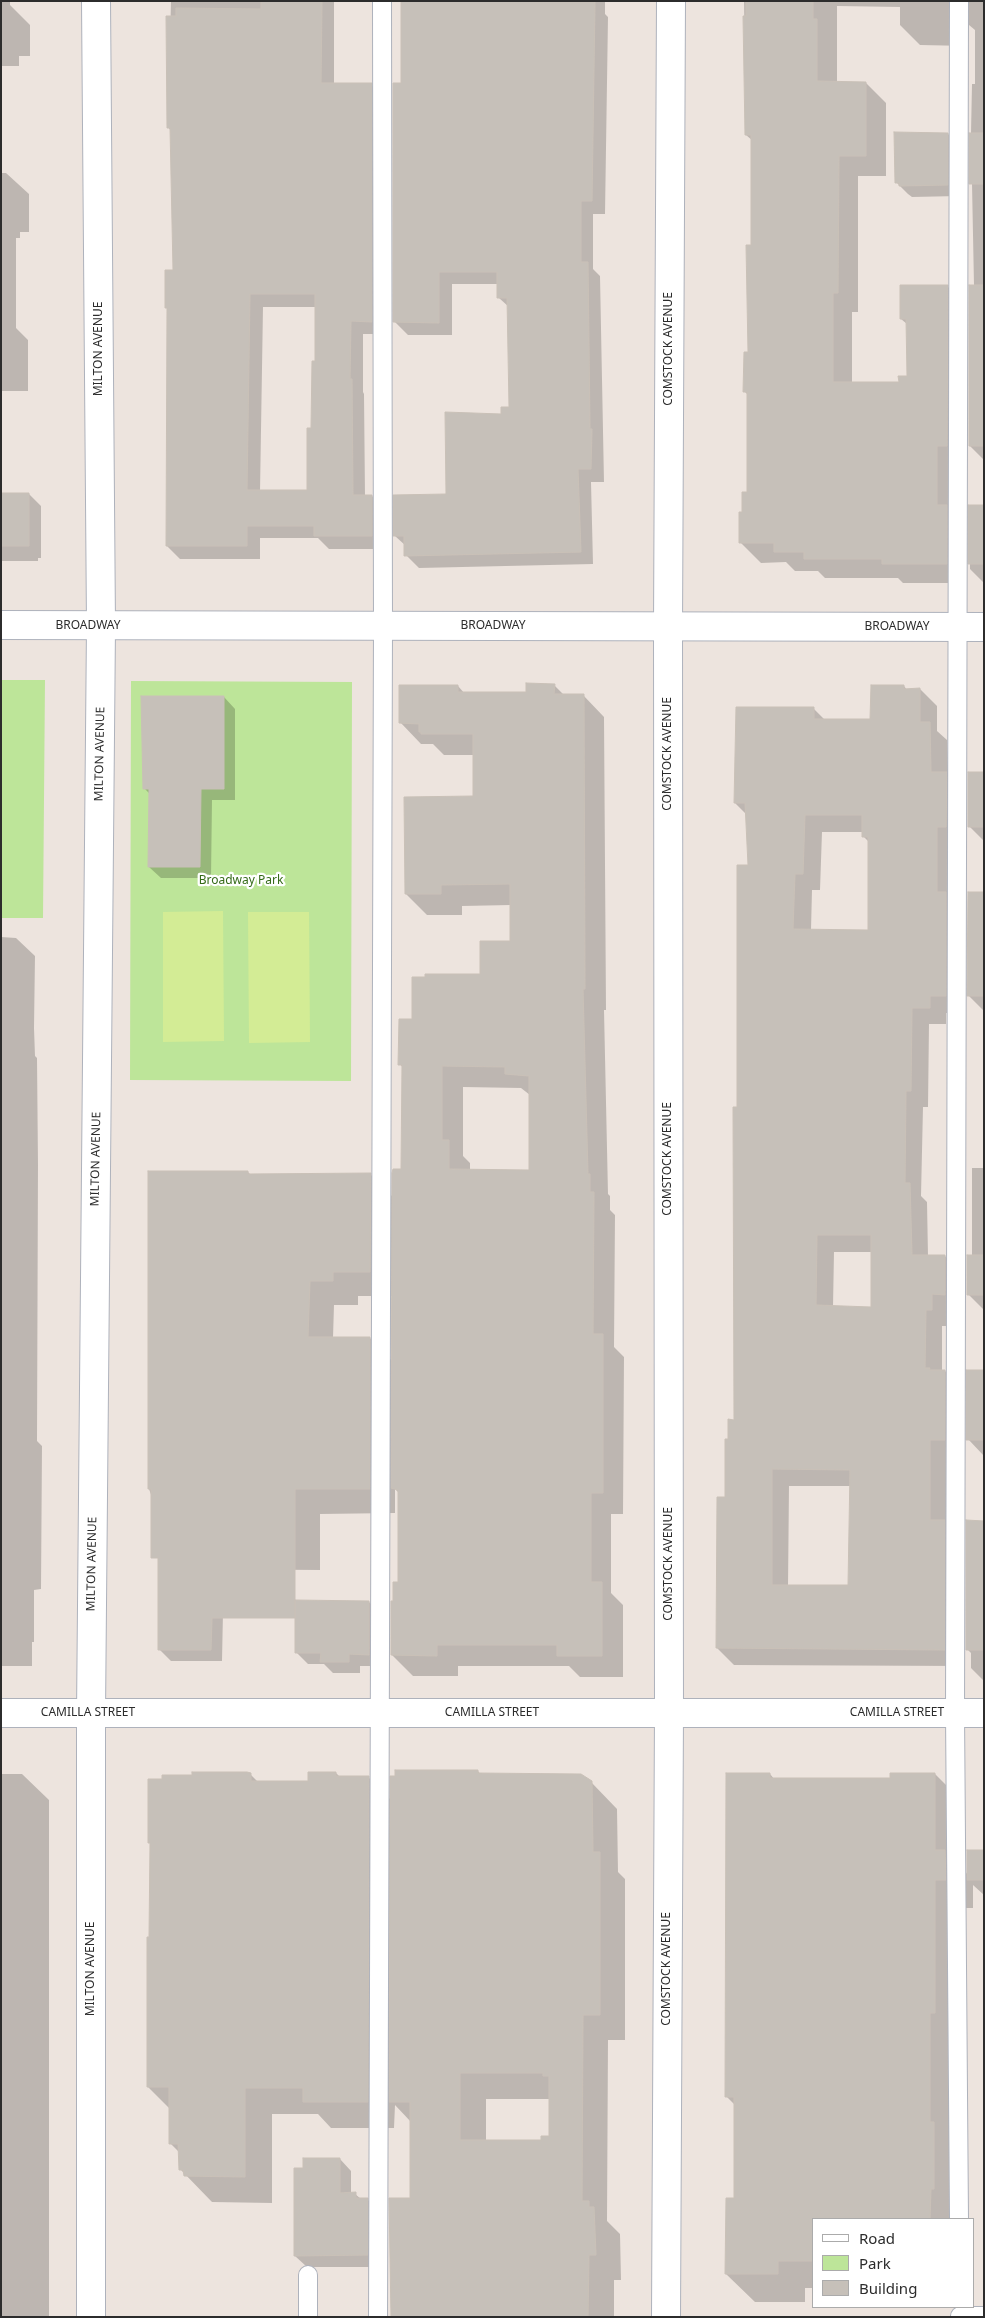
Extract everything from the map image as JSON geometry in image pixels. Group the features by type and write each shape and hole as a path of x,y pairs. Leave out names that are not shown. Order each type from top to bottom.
{"street":[{"name":"MILTON AVENUE","path":"91,2317 91,1713 101,626 96,1"},
{"name":"COMSTOCK AVENUE","path":"666,2317 669,1713 668,626 671,1"},
{"name":"BROADWAY","path":"1,625 971,627"},
{"name":"CAMILLA STREET","path":"1,1713 984,1713"}],"lane":[{"path":"378,2317 383,626 382,1"},
{"path":"959,1 971,627 955,1713 959,2218"},
{"path":"308,2275 308,2317"},
{"path":"960,2313 984,2316"}],"green space":[{"path":"1,680 45,680 43,918 1,918"},
{"name":"Broadway Park","path":"131,681 352,682 351,1081 130,1080"},
{"path":"223,911 224,1041 163,1042 163,912"},
{"path":"248,912 309,912 310,1042 249,1043"}],"building":[{"path":"261,1 322,1 321,83 372,83 372,322 351,321 350,379 352,379 353,495 372,495 372,536 314,536 314,526 247,526 247,546 166,546 167,308 165,308 165,270 173,270 170,128 167,128 166,16 176,16 176,8 261,9","holes":["250,294 315,294 315,361 312,361 311,428 307,428 307,490 247,490"]},
{"path":"401,1 595,2 592,201 581,201 581,262 588,262 590,429 592,429 591,469 578,469 581,552 404,556 404,536 393,536 393,495 446,494 445,412 501,414 501,407 509,407 507,298 497,298 497,272 439,272 439,323 393,322 393,83 401,83"},
{"path":"746,1 813,1 813,19 817,19 817,81 866,82 866,156 839,156 838,293 833,293 833,382 899,382 898,376 907,376 906,319 900,319 900,285 948,285 947,446 937,446 937,505 947,505 947,564 882,564 882,559 804,559 804,552 774,552 774,543 739,543 739,512 742,512 742,492 747,492 747,392 743,392 744,352 748,352 746,245 751,245 751,135 745,135 743,16 746,16"},
{"path":"894,132 948,133 948,185 899,186 899,183 895,183"},
{"path":"969,133 984,133 984,184 969,184"},
{"path":"969,285 984,285 984,446 969,446"},
{"path":"1,493 29,493 29,546 1,546"},
{"path":"968,505 984,505 984,564 968,564"},
{"path":"526,683 555,684 554,694 584,694 585,989 583,989 588,1174 590,1174 590,1192 594,1192 593,1334 603,1334 603,1493 591,1493 591,1582 602,1582 602,1656 557,1656 557,1645 437,1645 437,1656 391,1655 391,1601 393,1601 393,1582 398,1582 398,1490 391,1488 392,1173 393,1169 401,1169 402,1065 398,1065 399,1019 412,1019 412,977 425,977 425,974 480,974 480,941 510,941 510,884 441,885 441,894 405,894 404,797 473,796 473,734 421,734 419,732 419,724 399,723 399,685 458,685 458,692 526,692","holes":["442,1066 505,1067 505,1074 529,1076 529,1170 449,1169 449,1140 442,1140"]},
{"path":"871,685 904,685 904,689 920,688 920,722 930,722 931,772 947,772 946,827 937,827 937,892 946,892 946,996 930,996 930,1008 912,1008 911,1091 906,1091 905,1183 910,1183 912,1255 945,1255 945,1295 932,1294 932,1310 926,1310 925,1368 930,1368 929,1370 945,1370 945,1440 930,1440 930,1520 945,1520 945,1650 716,1648 717,1497 725,1497 725,1439 728,1439 728,1419 734,1420 733,1107 737,1107 737,865 748,865 745,803 734,803 736,707 814,707 814,719 870,719","holes":["805,815 862,815 862,837 868,837 868,930 793,929 795,874 803,874","817,1235 871,1235 871,1307 816,1305","772,1469 850,1470 848,1585 772,1585"]},
{"path":"141,696 224,696 224,789 201,789 200,867 148,867 149,789 143,789"},
{"path":"968,772 984,772 984,827 968,827"},
{"path":"968,892 984,892 984,996 967,996"},
{"path":"148,1171 248,1171 248,1174 371,1173 370,1272 333,1272 333,1281 310,1281 308,1337 370,1337 370,1489 295,1489 295,1618 212,1618 211,1650 158,1650 158,1558 151,1558 151,1489 148,1489"},
{"path":"967,1255 984,1255 984,1295 967,1295"},
{"path":"966,1370 984,1370 984,1440 966,1440"},
{"path":"966,1520 984,1521 984,1650 966,1650"},
{"path":"295,1600 369,1601 369,1655 349,1654 349,1662 320,1662 321,1653 295,1653"},
{"path":"395,1770 478,1770 478,1773 581,1774 592,1781 593,1852 600,1852 600,2015 583,2015 582,2201 589,2201 589,2207 594,2207 596,2255 589,2255 588,2317 391,2317 389,2198 410,2198 410,2102 389,2102 390,1776 395,1776","holes":["460,2073 543,2073 543,2076 549,2076 549,2136 541,2136 541,2140 460,2140"]},
{"path":"192,1772 247,1772 251,1773 251,1781 308,1781 308,1772 336,1772 336,1776 369,1776 368,2102 303,2102 303,2088 245,2088 245,2177 184,2176 183,2170 179,2170 178,2144 169,2144 169,2087 147,2087 147,1937 149,1937 150,1843 148,1843 148,1779 162,1779 162,1775 192,1775"},
{"path":"726,1773 770,1773 770,1778 890,1778 890,1773 935,1773 935,1850 945,1850 946,1880 935,1880 935,2013 930,2013 930,2122 934,2122 934,2189 931,2189 930,2218 812,2218 812,2261 778,2261 778,2274 725,2274 726,2198 734,2198 734,2097 725,2097"},
{"path":"967,1850 984,1850 984,1880 967,1880"},
{"path":"303,2158 340,2158 340,2193 356,2192 356,2198 368,2198 368,2255 294,2256 294,2168 303,2168"}]}
